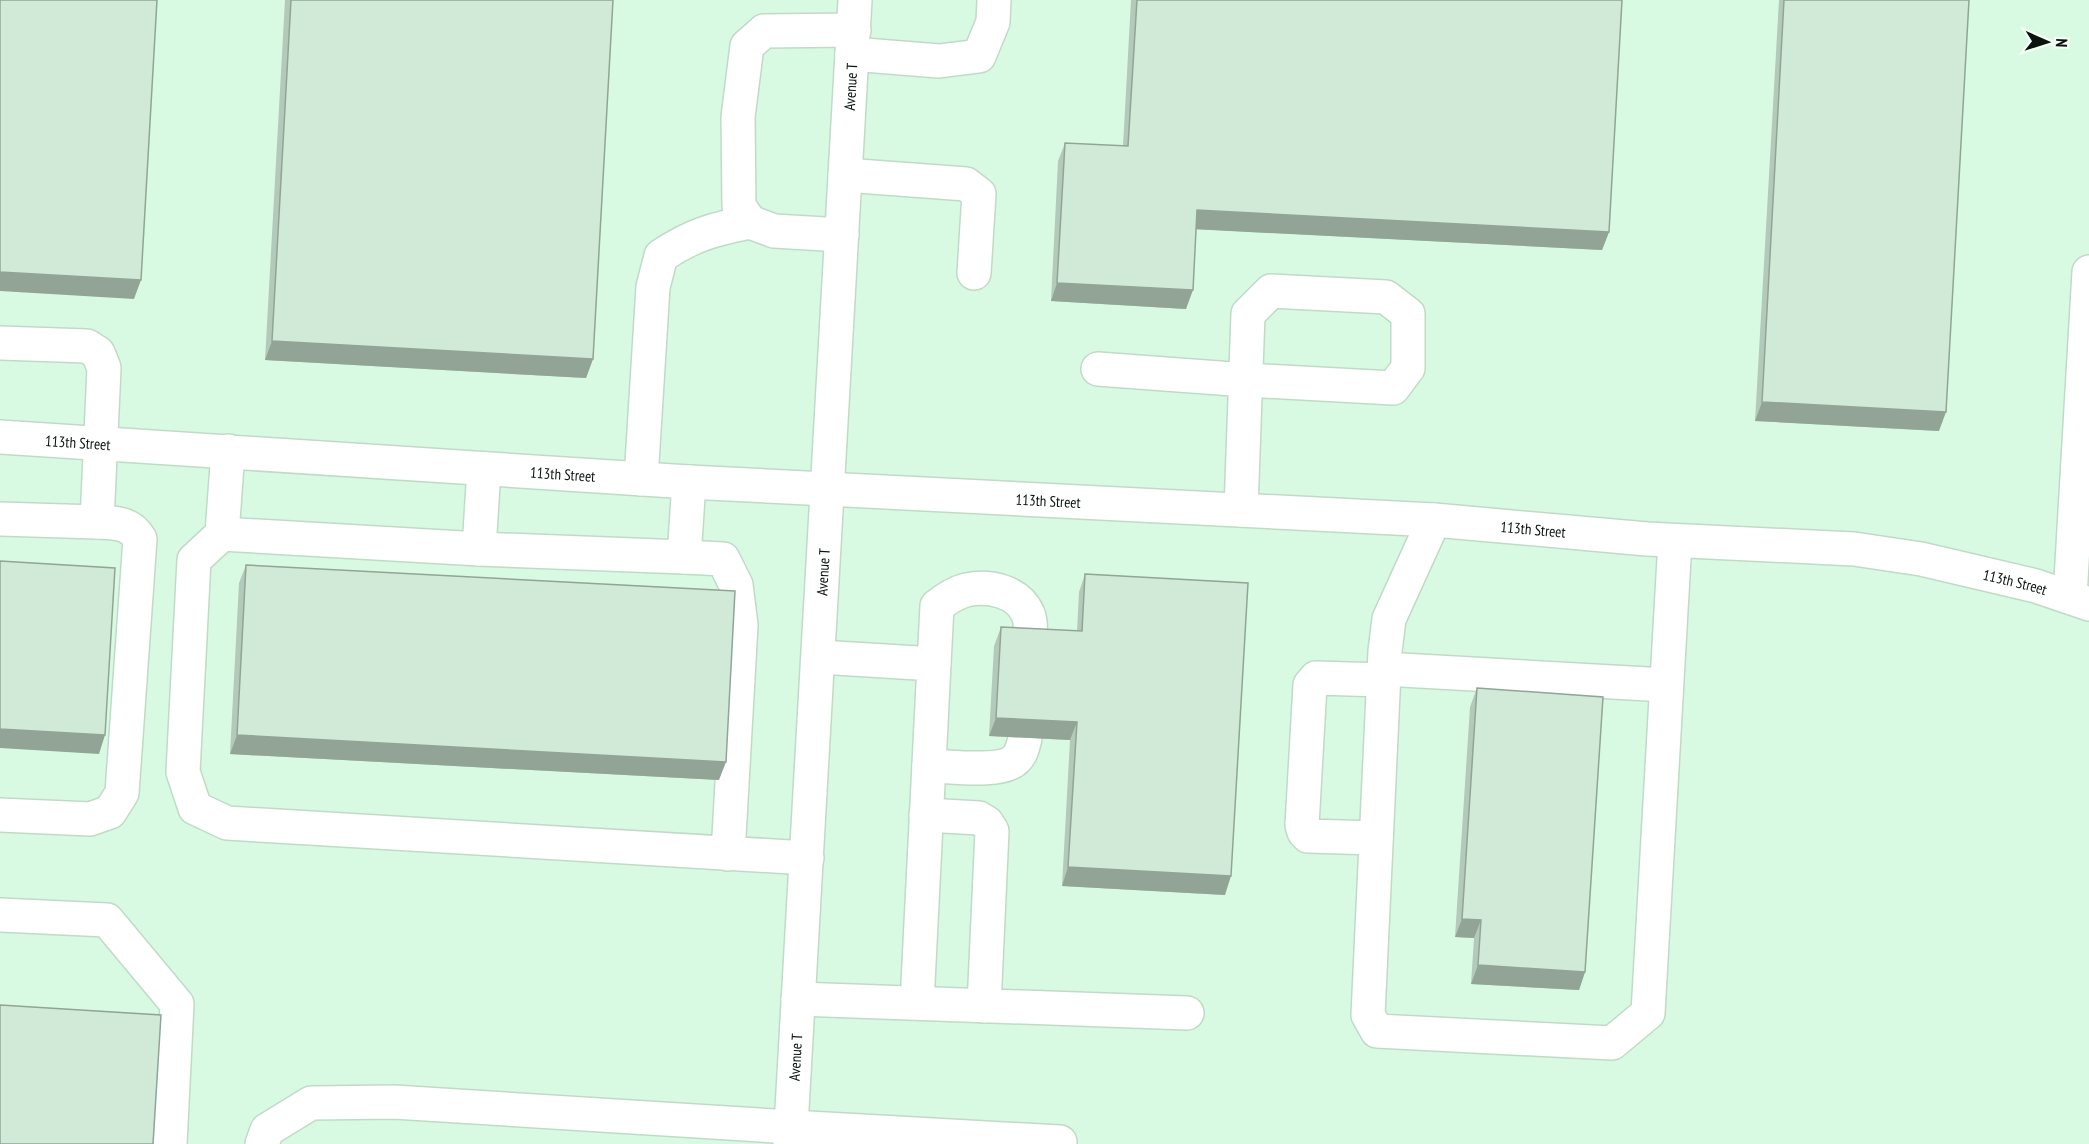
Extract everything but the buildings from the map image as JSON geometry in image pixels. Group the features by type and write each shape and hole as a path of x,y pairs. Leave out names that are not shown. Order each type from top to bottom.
{"street":[{"path":"750,222 739,206 738,117 747,46 764,31 854,28 939,61 979,56 993,22 994,0"},
{"name":"Avenue T","path":"791,1136 854,28"},
{"path":"845,175 966,184 979,194 974,273"},
{"path":"641,479 653,287 661,256 684,240 714,229 750,222 774,231 842,235"},
{"path":"2079,600 2089,272"},
{"path":"1098,369 1246,380 1394,388 1408,368 1408,314 1386,297 1271,291 1248,314 1246,380 1241,510"},
{"path":"0,343 87,346 98,352 104,368 97,522"},
{"name":"113th Street","path":"0,437 689,482 1434,520 1675,541 1854,549 1921,559 2036,586 2079,600"},
{"path":"228,451 222,534 194,560 183,772 195,808 227,823 807,858"},
{"path":"479,549 484,468"},
{"path":"684,557 689,482"},
{"path":"0,519 126,524 135,531 140,539 122,793 110,812 90,819 0,815"},
{"path":"1434,520 1389,619 1384,675 1368,1015 1377,1031 1612,1043 1648,1013 1675,541"},
{"path":"222,534 723,560 736,585 741,625 728,854"},
{"path":"917,1004 937,606 965,590 990,589 1008,594 1019,600 1028,614 1029,647"},
{"path":"819,657 934,664"},
{"path":"1376,838 1308,836 1304,832 1302,825 1312,680 1384,675 1666,686"},
{"path":"929,766 1002,766 1015,761 1023,750 1025,738"},
{"path":"926,815 979,818 987,823 992,831 984,1006"},
{"path":"0,915 106,920 177,1004 170,1144"},
{"path":"798,999 1187,1013"},
{"path":"261,1144 267,1130 311,1103 394,1102 699,1133 1060,1142"}],"shaded area":[{"path":"0,0 2089,0 2089,1144 0,1144"}]}
